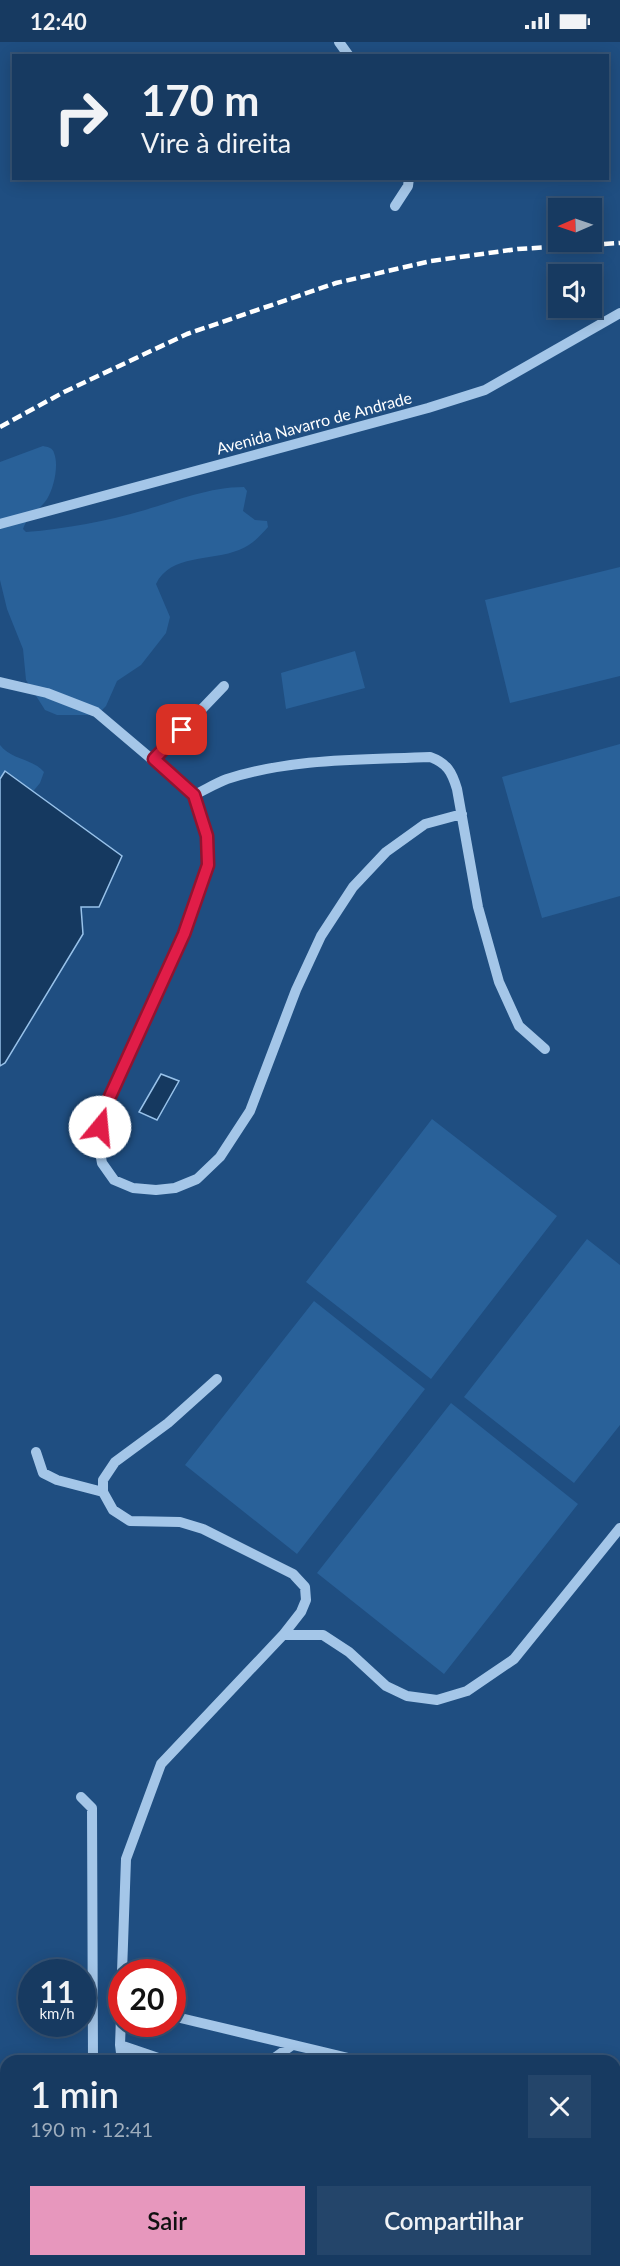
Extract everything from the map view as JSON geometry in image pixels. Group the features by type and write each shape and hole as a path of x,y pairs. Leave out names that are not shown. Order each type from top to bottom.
{"street":[{"path":"395,206 408,186 409,180"},
{"name":"Avenida Navarro de Andrade","path":"0,524 428,408 485,390 620,313"},
{"path":"0,682 47,693 96,712 194,795 207,836 208,865 184,934 102,1114 98,1141 102,1163 114,1180 132,1188 156,1190 175,1188 197,1179 220,1157 250,1111 301,979 321,936 353,887 386,852 425,824 462,814"},
{"path":"154,759 224,686"},
{"path":"194,795 225,780 272,767 346,760 430,757 441,761 452,772 462,814 478,907 499,982 519,1026 545,1049"},
{"path":"122,1959 126,1859 161,1764 283,1635 301,1612 306,1600 305,1587 293,1574 203,1529 180,1522 130,1521 113,1510 103,1492 103,1480 115,1462 168,1423 217,1379"},
{"path":"36,1452 43,1473 57,1480 103,1492"},
{"path":"283,1635 323,1635 349,1652 386,1686 407,1696 437,1700 467,1691 514,1659 620,1528"},
{"path":"81,1797 92,1808 93,2055"},
{"path":"186,2020 334,2055"},
{"path":"120,2037 121,2055"},
{"path":"120,2045 149,2055"},
{"path":"278,2055 291,2046"}],"shaded area":[{"path":"43,446 53,451 56,464 55,476 47,499 25,524 23,529 26,532 101,521 206,492 244,487 247,491 243,511 255,520 267,521 268,527 244,548 181,563 162,574 156,584 170,617 166,633 141,665 117,681 106,706 97,715 57,715 45,710 26,680 23,649 7,609 0,580 0,462"},
{"path":"620,567 620,676 510,703 485,600"},
{"path":"355,651 365,688 286,709 281,673"},
{"path":"620,744 620,896 542,918 502,777"},
{"path":"0,745 10,754 34,764 44,772 40,783 15,813 0,852"},
{"path":"5,771 122,856 99,907 81,907 83,934 5,1063 0,1066 0,779"},
{"path":"161,1074 179,1081 157,1120 139,1112"},
{"path":"432,1119 557,1216 431,1379 306,1282"},
{"path":"587,1239 620,1265 620,1425 574,1483 464,1397"},
{"path":"314,1301 425,1389 297,1554 185,1465"},
{"path":"451,1403 578,1504 444,1674 317,1573"}],"railway":[{"path":"0,427 64,392 187,334 336,283 431,261 518,249 620,243"}],"route":[{"path":"100,1127 102,1114 184,934 208,865 207,836 194,795 154,759 182,730"}]}
